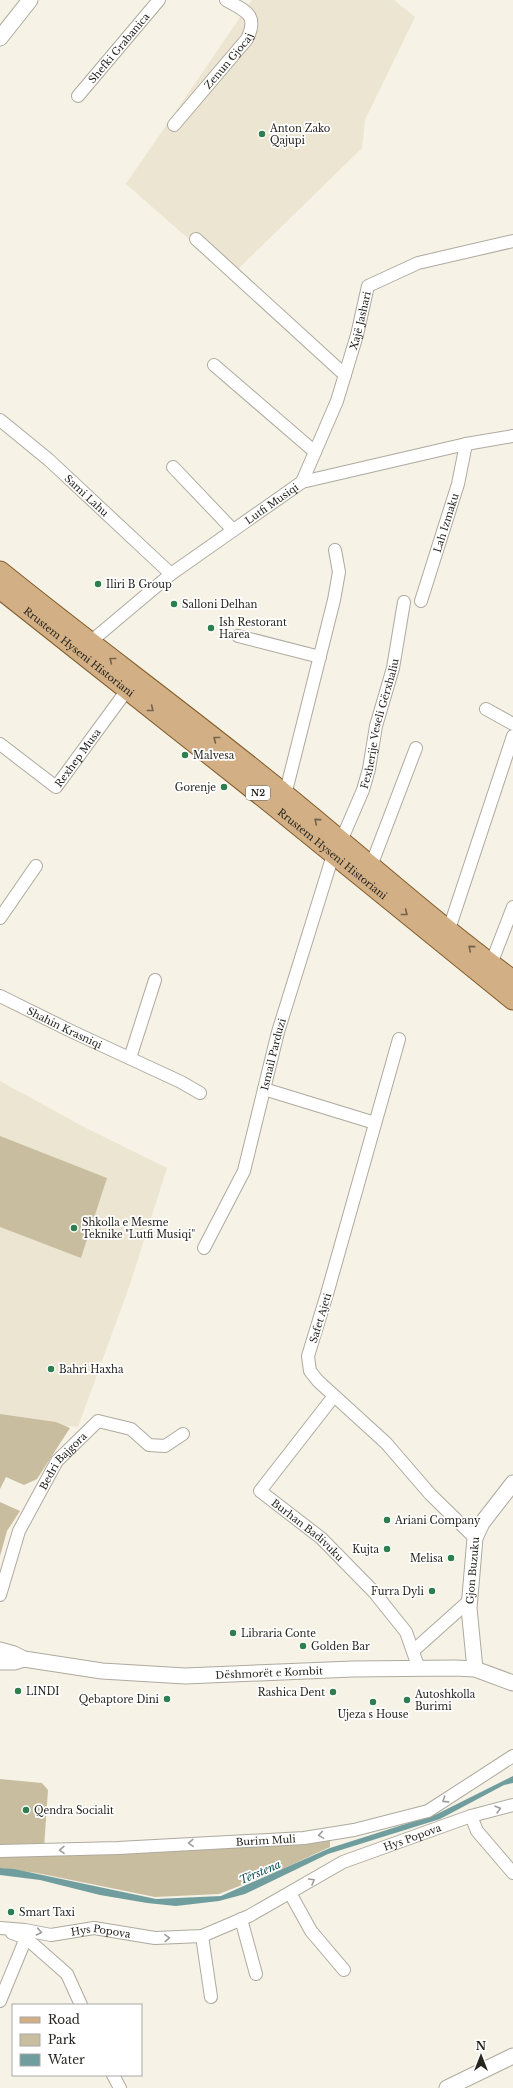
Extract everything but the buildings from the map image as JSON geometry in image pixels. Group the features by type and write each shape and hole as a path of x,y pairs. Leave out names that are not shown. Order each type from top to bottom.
{"main road":[{"name":"Rrustem Hyseni Historiani","path":"0,571 90,643 286,794 337,848 371,866 491,964 513,980"},
{"name":"Rrustem Hyseni Historiani","path":"0,589 127,690 337,848 513,1000"}],"street":[{"name":"Shefki Grabanica","path":"78,96 159,0"},
{"name":"Zenun Gjocaj","path":"174,125 247,39 252,28 252,20 247,12 226,0"},
{"path":"0,38 26,1"},
{"path":"196,239 345,376"},
{"name":"Xajë Jashari","path":"302,482 337,401 357,335 368,286 418,262 513,241"},
{"path":"214,365 315,452"},
{"name":"Sami Lahu","path":"0,420 49,460 171,574"},
{"name":"Lutfi Musiqi","path":"90,643 171,574 302,482 466,444 513,436"},
{"name":"Lah Izmaku","path":"421,601 458,484 466,444"},
{"path":"173,467 233,530"},
{"path":"286,794 320,657 339,572 335,550"},
{"name":"Fexherije Veseli Gërxhaliu","path":"337,848 363,790 369,769 376,726 393,668 404,602"},
{"path":"238,636 320,657"},
{"name":"Rexhep Musa","path":"0,744 56,787 127,690"},
{"path":"486,709 513,724"},
{"path":"450,929 513,736"},
{"name":"Rrustem Hyseni Historiani","path":"371,866 416,748"},
{"name":"Ismail Parduzi","path":"204,1248 244,1171 278,1032 337,848"},
{"path":"0,918 36,866"},
{"path":"491,964 513,907"},
{"path":"130,1058 155,980"},
{"name":"Shahin Krasniqi","path":"0,996 72,1032 181,1082 200,1093"},
{"name":"Safet Ajeti","path":"399,1039 308,1356 310,1371 318,1381 386,1443 430,1494 475,1538"},
{"path":"264,1089 375,1123"},
{"name":"Burhan Badivuku","path":"334,1396 260,1491 321,1538 374,1592 406,1632 419,1669"},
{"name":"Bedri Bajgora","path":"0,1595 19,1531 57,1461 98,1421 131,1429 149,1445 165,1446 183,1434"},
{"name":"Gjon Buzuku","path":"475,1669 470,1600 475,1538 482,1523 513,1483"},
{"path":"413,1651 470,1600"},
{"name":"Dëshmorët e Kombit","path":"0,1650 24,1659 102,1671 185,1676 353,1669 475,1669 513,1683"},
{"name":"Dëshmorët e Kombit","path":"0,1662 14,1662 24,1659"},
{"name":"Burim Muli","path":"0,1851 112,1848 304,1838 354,1830 428,1811 513,1756"},
{"name":"Hys Popova","path":"0,1928 25,1930 51,1935 94,1928 155,1938 202,1936 241,1919 290,1893 343,1862 471,1816 513,1805"},
{"path":"471,1816 477,1831 513,1873"},
{"path":"290,1893 311,1931 344,1970"},
{"path":"241,1919 256,1974"},
{"path":"0,1928 26,1938 67,1974 81,2004"},
{"path":"202,1936 212,1997"},
{"path":"0,2001 26,1938"},
{"path":"447,2088 513,2056"},
{"path":"114,2076 120,2088"}],"shaded area":[{"name":"Anton Zako Qajupi","path":"252,0 394,0 415,17 365,120 362,148 231,276 126,184"},
{"name":"Shkolla e Mesme Teknike \"Lutfi Musiqi\"","path":"0,1081 84,1127 167,1168 129,1287 78,1427 0,1418"}],"green space":[{"path":"0,1136 107,1178 81,1258 0,1227"},
{"path":"0,1414 56,1422 70,1428 37,1479 24,1485 6,1477 0,1489"},
{"path":"0,1502 20,1511 7,1531 0,1556"},
{"path":"0,1779 42,1783 48,1790 44,1848 0,1847"},
{"path":"330,1835 330,1847 278,1871 219,1894 155,1897 37,1873 0,1868 0,1855"}],"water":[{"path":"513,1776 513,1783 504,1785 440,1819 328,1854 245,1894 219,1901 176,1906 147,1903 100,1895 40,1880 0,1875 0,1868 14,1869 156,1899 221,1896 330,1848 437,1814"}],"place":[{"name":"Anton Zako Qajupi","path":"262,134"},
{"name":"Iliri B Group","path":"98,584"},
{"name":"Salloni Delhan","path":"174,604"},
{"name":"Ish Restorant Harea","path":"211,628"},
{"name":"Malvesa","path":"185,755"},
{"name":"Gorenje","path":"224,787"},
{"name":"Shkolla e Mesme Teknike \"Lutfi Musiqi\"","path":"74,1228"},
{"name":"Bahri Haxha","path":"51,1369"},
{"name":"Ariani Company","path":"387,1520"},
{"name":"Kujta","path":"387,1549"},
{"name":"Melisa","path":"451,1558"},
{"name":"Furra Dyli","path":"432,1591"},
{"name":"Libraria Conte","path":"233,1633"},
{"name":"Golden Bar","path":"303,1646"},
{"name":"LINDI","path":"18,1691"},
{"name":"Rashica Dent","path":"333,1692"},
{"name":"Qebaptore Dini","path":"167,1699"},
{"name":"Autoshkolla Burimi","path":"407,1700"},
{"name":"Ujeza s House","path":"373,1702"},
{"name":"Qendra Socialit","path":"26,1810"},
{"name":"Smart Taxi","path":"11,1912"}],"water label":[{"name":"Tërstena","path":"260,1872"}]}
